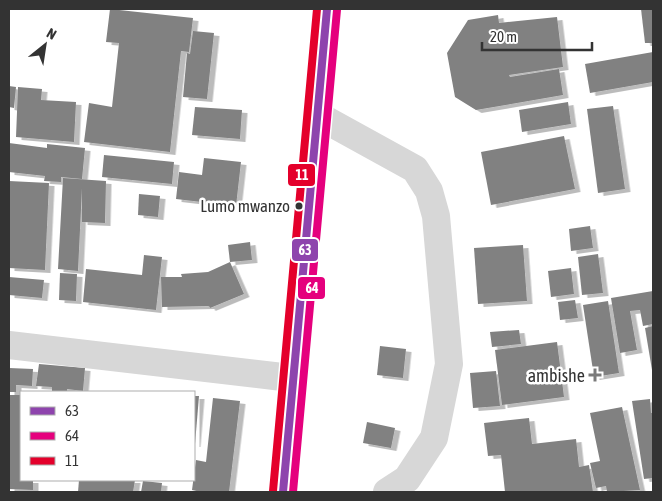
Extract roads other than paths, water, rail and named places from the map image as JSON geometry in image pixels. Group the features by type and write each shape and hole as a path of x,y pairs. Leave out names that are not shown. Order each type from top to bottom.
{"main road":[{"path":"282,492 291,378 328,9"}],"street":[{"path":"317,115 415,168 429,191 436,216 449,364 434,438 407,479 386,492"},
{"path":"9,345 291,378"}],"place":[{"name":"Lumo mwanzo","path":"299,206"},
{"name":"ambishe","path":"595,375"}]}
